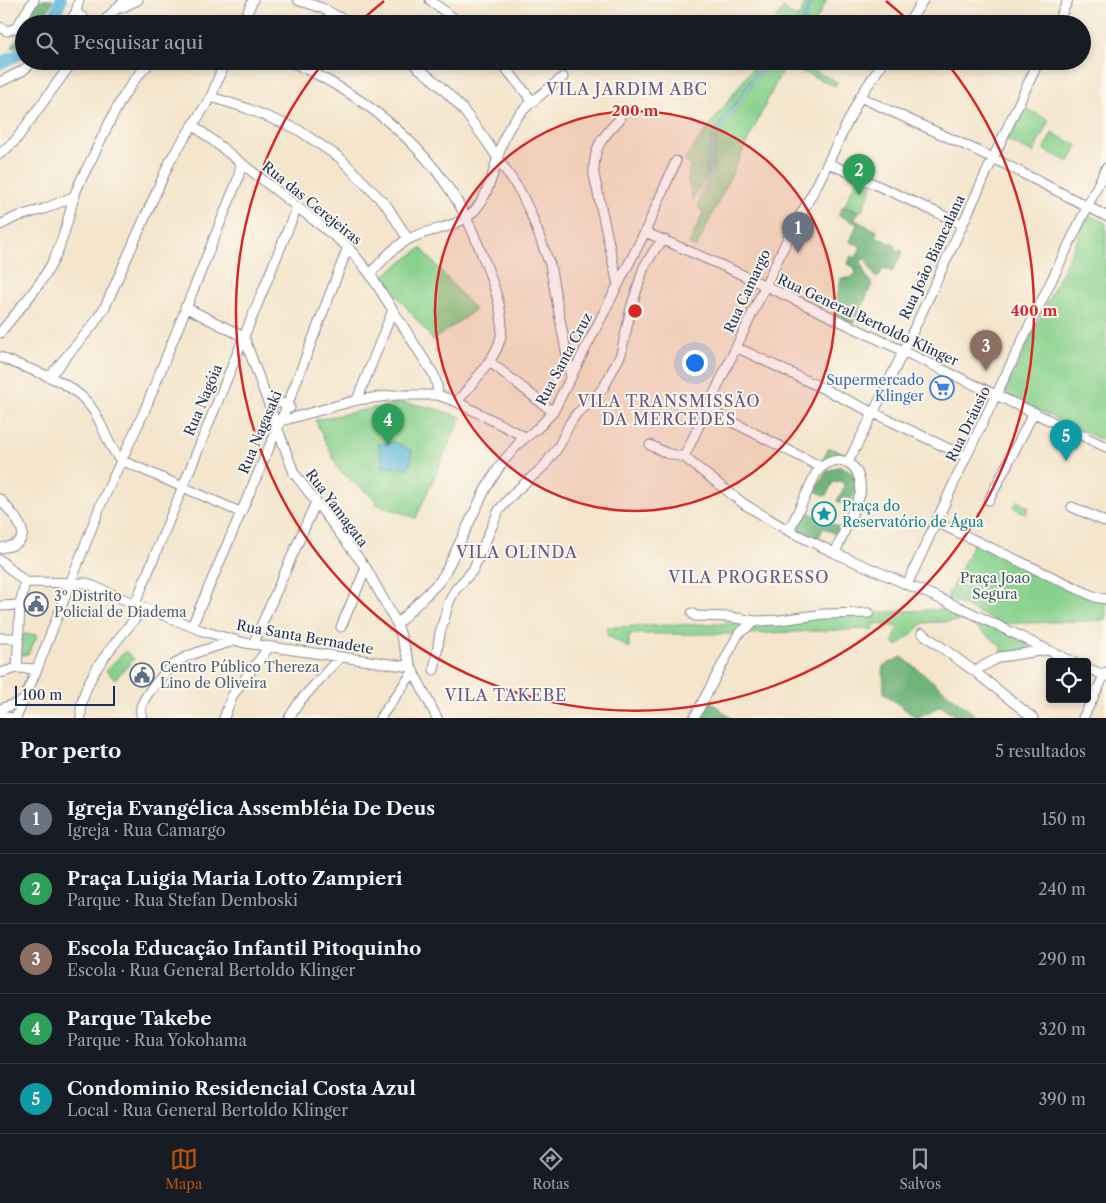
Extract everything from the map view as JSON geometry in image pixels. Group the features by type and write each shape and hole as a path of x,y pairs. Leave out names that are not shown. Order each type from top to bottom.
{"street":[{"path":"25,15 34,0"},
{"path":"74,15 79,0"},
{"path":"110,15 125,0"},
{"path":"114,11 138,0"},
{"path":"246,15 253,0"},
{"path":"298,0 322,8 335,15"},
{"path":"430,0 449,15"},
{"path":"914,15 923,0"},
{"path":"1061,15 1068,0"},
{"path":"76,12 80,15"},
{"path":"0,27 7,31 11,31 15,28"},
{"path":"0,82 23,70"},
{"path":"0,154 15,142 67,70"},
{"path":"0,333 46,274 62,242 75,196 112,118 142,70"},
{"path":"49,377 93,325 104,307 171,160 211,97 222,70"},
{"path":"309,70 358,98 400,133 437,172 467,218 497,297 500,311 501,336 489,361 457,402"},
{"path":"421,70 461,107 521,193 544,247 554,284 571,378"},
{"path":"507,70 534,102"},
{"name":"Rua Camargo","path":"684,457 788,238 828,163 860,97 878,70"},
{"name":"Rua João Biancalana","path":"848,462 904,351 1035,70"},
{"path":"370,274 387,256 408,240 467,218 480,203 508,130 523,110 563,77"},
{"path":"211,97 246,108 297,129 340,158 387,206 408,240"},
{"path":"860,97 993,158 1106,216"},
{"path":"618,285 594,175 594,166 598,144 620,120"},
{"name":"Rua das Cerejeiras","path":"193,125 348,246 370,274 434,376 438,386 438,395"},
{"name":"Rua Santa Cruz","path":"397,624 439,582 501,464 525,437 540,426 553,412 645,232 676,161"},
{"path":"828,163 962,224"},
{"path":"19,713 101,504 144,412 238,179 242,164"},
{"name":"Rua Dráusio","path":"907,585 966,457 1106,168"},
{"path":"0,224 75,196"},
{"name":"Rua Nagóia","path":"135,604 297,207"},
{"name":"Rua General Bertoldo Klinger","path":"645,232 904,351 1106,447"},
{"path":"434,670 440,633 449,602 455,590 473,570 499,510 515,492 544,466 559,446 577,413 604,388 621,354 631,308 644,267 656,248 665,240"},
{"name":"Rua Nagasaki","path":"192,626 240,512 288,406 348,246"},
{"path":"185,307 244,337"},
{"path":"357,400 393,310"},
{"name":"Rua Yamagata","path":"244,337 267,400 279,424 294,474 366,568 397,624 412,670 437,718"},
{"path":"736,347 966,457"},
{"path":"0,357 70,387 83,397 93,409 110,446 121,460 240,512"},
{"path":"489,361 553,412"},
{"path":"279,424 298,415 357,400 396,395 438,395 457,402 525,437"},
{"path":"267,400 288,406 298,415"},
{"path":"706,409 821,467"},
{"path":"989,500 1034,412"},
{"path":"650,445 666,453 684,457 744,504 789,531 959,607 1064,658"},
{"path":"789,531 816,473 821,467 838,461 848,462 855,467 862,485 860,495 835,553"},
{"path":"0,499 23,530 18,542 8,547 0,548"},
{"path":"253,644 316,502"},
{"path":"1072,507 1106,522"},
{"path":"936,522 1095,597 1106,598"},
{"path":"0,560 25,582 20,605 17,668"},
{"path":"341,627 366,568"},
{"name":"Rua Santa Bernadete","path":"25,582 86,583 144,608 236,640 412,670"},
{"path":"0,606 20,605"},
{"path":"81,718 80,707 93,674 144,608"},
{"path":"692,612 695,616 729,617 756,621 824,614 869,613"},
{"path":"694,718 739,633 756,621"},
{"path":"922,633 1033,718"},
{"path":"0,638 17,638"},
{"path":"142,718 141,704 148,693 174,665 192,655 236,640"},
{"path":"224,718 232,696 269,647"},
{"path":"974,671 1000,656 1047,650"},
{"path":"289,718 300,701 339,658"},
{"path":"0,673 17,668 37,669"},
{"path":"1083,718 1105,674 1091,669"},
{"path":"380,718 412,670"},
{"path":"0,709 19,713"},
{"path":"0,716 19,713"}],"green space":[{"path":"38,0 53,0 46,15 30,15"},
{"path":"807,0 811,0 805,15 800,15"},
{"path":"813,0 827,0 819,15 807,15"},
{"path":"784,8 793,15 778,15"},
{"path":"751,70 759,70 749,82 738,101 726,114 714,135 709,151 707,174 693,200 688,180 690,166 684,160"},
{"path":"782,70 696,248 689,245 703,213 698,206 711,174 713,152 717,138 729,116 740,104 762,71"},
{"path":"799,70 812,70 838,82 835,86"},
{"path":"1023,107 1049,120 1033,153 1006,140"},
{"path":"1052,133 1077,145 1069,162 1044,150"},
{"path":"857,178 873,185 861,212 845,205"},
{"path":"843,206 858,212 855,220 877,231 875,236 896,246 895,249 903,251 892,272 883,268 879,277 875,277 865,258 861,262 865,274 872,284 854,324 835,315 839,304 837,298 841,278 849,278 856,274 854,267 848,264 851,256 856,258 861,246 850,242 857,224 838,215"},
{"path":"1089,215 1106,223 1106,442 1004,394"},
{"path":"421,248 475,310 433,340 382,277"},
{"path":"405,403 430,407 461,417 416,518 376,504 377,501 339,470 315,420"},
{"path":"829,448 846,454 822,462"},
{"path":"837,467 849,470 855,478 856,483 852,500 844,497 841,503 837,501 844,488 841,481 833,482 826,496 815,491 826,472"},
{"path":"1017,501 1029,507 1026,514 1014,508"},
{"path":"803,510 839,527 836,534 823,528 818,540 794,529"},
{"name":"Praça Joao Segura","path":"974,542 1106,600 1106,620 1002,624 947,598"},
{"path":"947,609 965,618 961,621 923,623 897,646 893,642 898,627 874,624 873,631 869,629 743,634 757,623 825,615"},
{"path":"981,619 1042,648 1005,654 1002,652 1000,645 976,627"},
{"path":"743,623 733,634 629,634 629,648 607,635 608,627"},
{"path":"23,634 38,635 28,654 22,655"},
{"path":"125,651 134,659 115,679 106,671"},
{"path":"902,657 979,718 959,718 941,706 916,718 884,693 883,666"},
{"path":"710,701 731,718 700,718"}],"water":[{"path":"394,442 412,451 409,468 383,467 379,444"}],"waterway":[{"path":"55,15 61,0"},
{"path":"806,15 812,0"},
{"path":"0,63 15,56"},
{"path":"699,198 709,173 711,151 716,136 727,115 760,70"}],"place":[{"name":"Praça Luigia Maria Lotto Zampieri","path":"859,195"},
{"name":"Igreja Evangélica Assembléia De Deus","path":"798,253"},
{"name":"Escola Educação Infantil Pitoquinho","path":"986,371"},
{"name":"Supermercado Klinger","path":"942,388"},
{"name":"Parque Takebe","path":"388,445"},
{"name":"Condominio Residencial Costa Azul","path":"1066,461"},
{"name":"Praça do Reservatório de Água","path":"824,514"},
{"name":"3º Distrito Policial de Diadema","path":"36,604"},
{"name":"Centro Público Thereza Lino de Oliveira","path":"142,675"}],"district":[{"name":"VILA JARDIM ABC","path":"627,89"},
{"name":"VILA TRANSMISSÃO DA MERCEDES","path":"669,410"},
{"name":"VILA OLINDA","path":"517,552"},
{"name":"VILA PROGRESSO","path":"749,577"},
{"name":"VILA TAKEBE","path":"506,695"}]}
